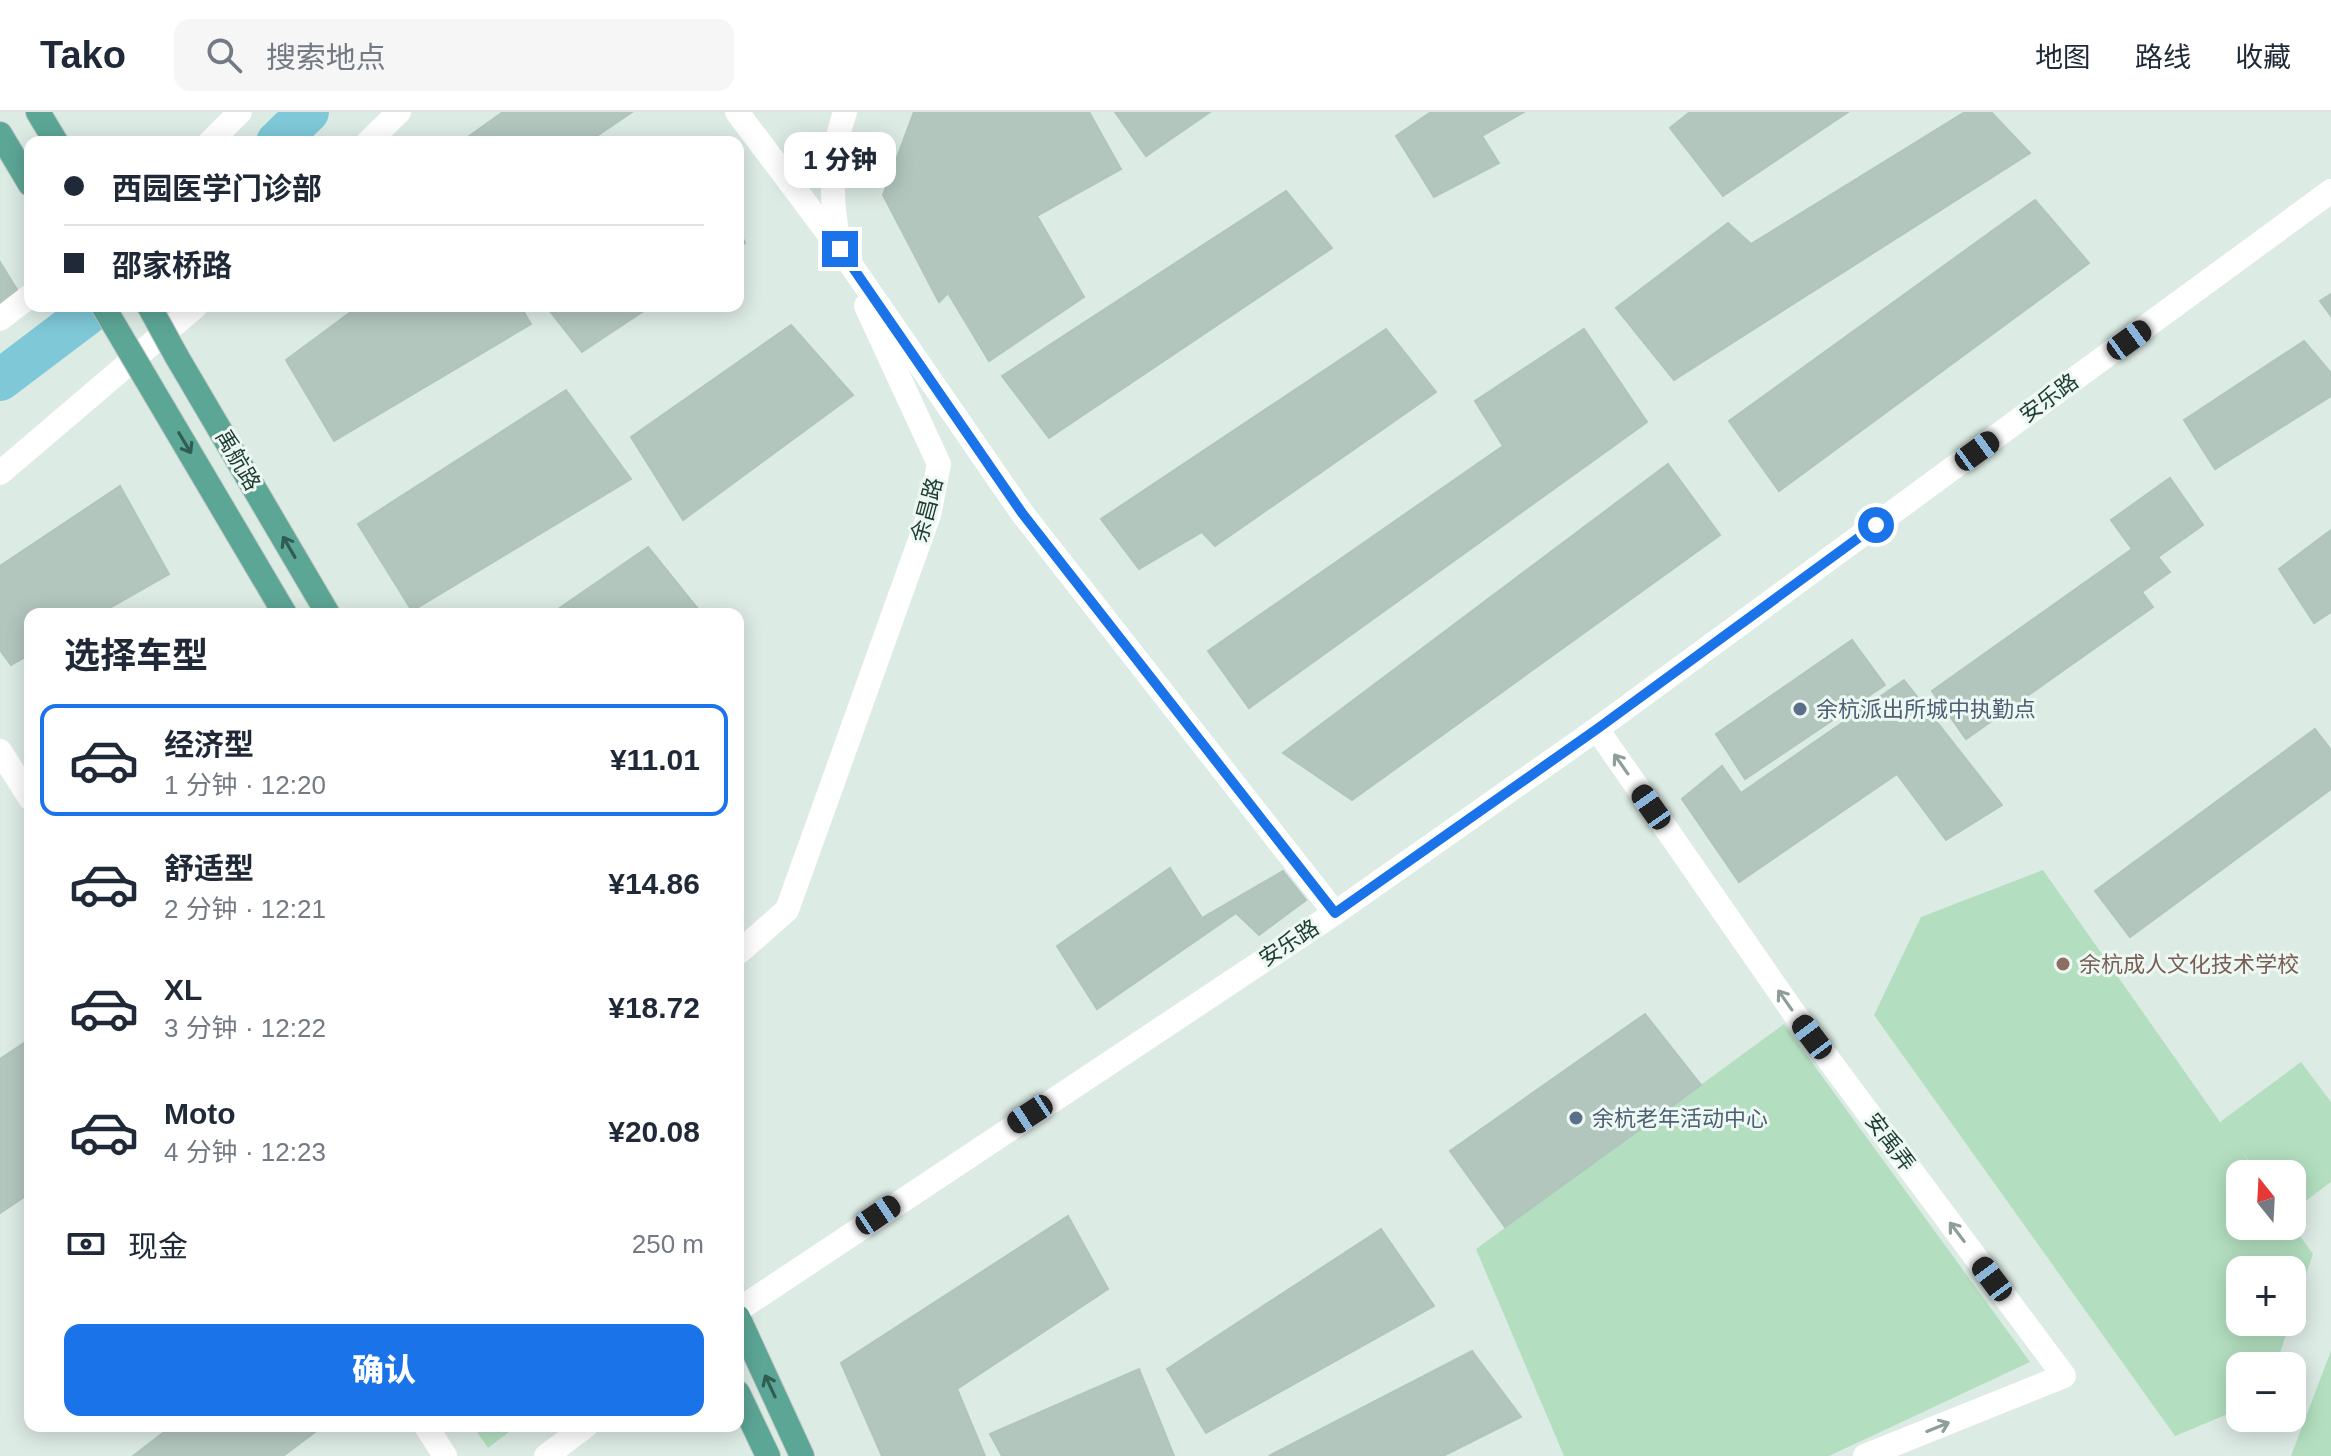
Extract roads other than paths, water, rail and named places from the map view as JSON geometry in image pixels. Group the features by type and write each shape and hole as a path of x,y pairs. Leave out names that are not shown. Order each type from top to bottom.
{"main road":[{"path":"38,112 52,136"},
{"path":"0,134 24,174"},
{"name":"禹航路","path":"107,312 281,608"},
{"name":"禹航路","path":"152,312 324,608"},
{"path":"744,1330 802,1456"},
{"path":"744,1406 768,1456"}],"street":[{"path":"216,136 240,112"},
{"path":"374,136 399,112"},
{"path":"737,112 840,249 1022,513 1335,913"},
{"name":"余昌路","path":"744,948 787,910 929,515 939,464 840,249 833,213 832,177 836,137 845,112"},
{"name":"安乐路","path":"744,1306 1335,913 1597,729 2331,191"},
{"path":"0,319 24,301"},
{"path":"0,473 189,312"},
{"name":"安禹弄","path":"1597,729 1794,1013 2064,1376 1865,1456"},
{"path":"0,751 24,789"},
{"path":"430,1432 445,1456"},
{"path":"546,1456 578,1432"}],"waterway":[{"path":"283,136 308,112"},
{"path":"0,380 90,312"}],"place":[{"name":"余杭派出所城中执勤点","path":"1800,709"},
{"name":"余杭成人文化技术学校","path":"2063,964"},
{"name":"余杭老年活动中心","path":"1576,1118"}]}
